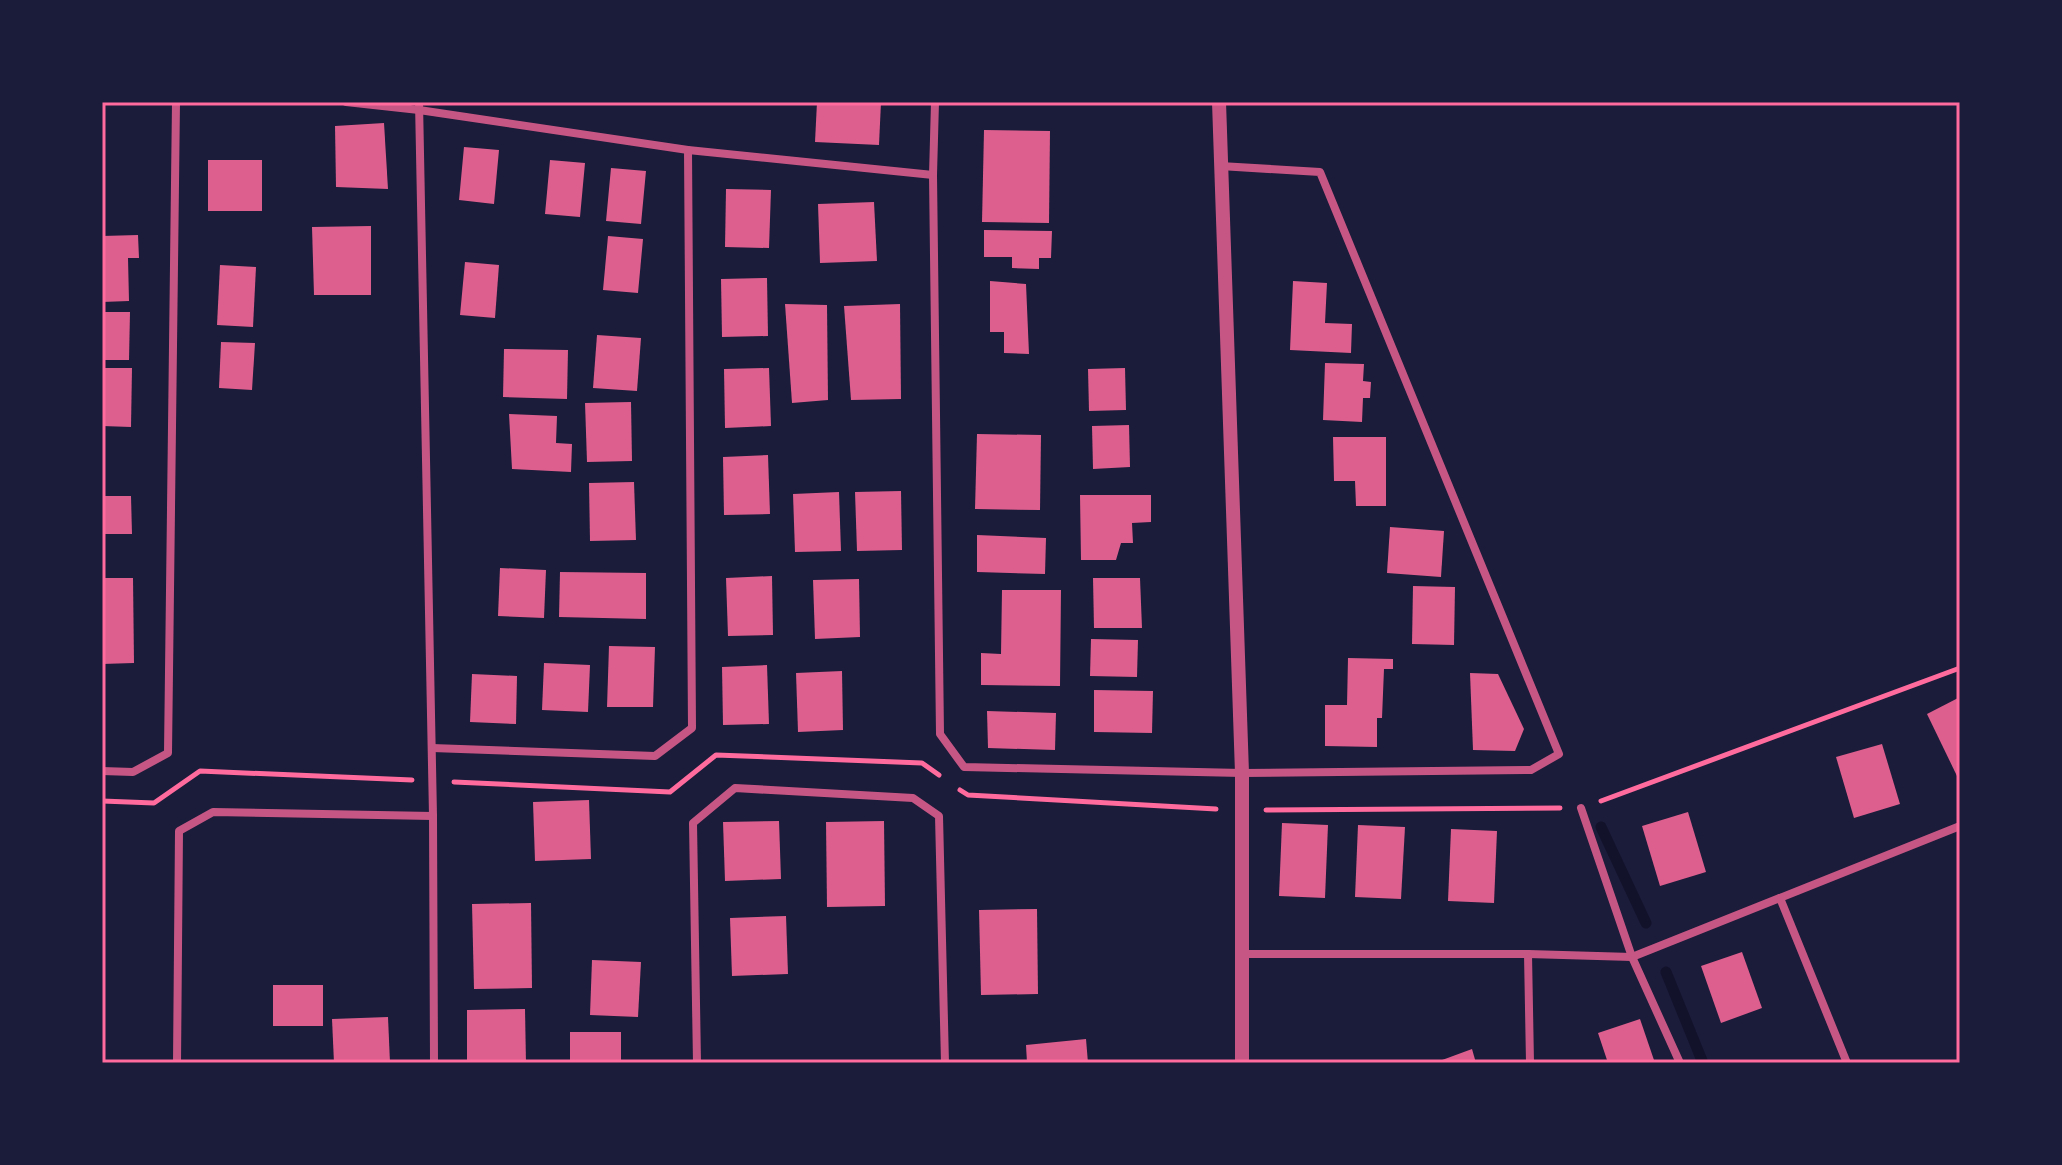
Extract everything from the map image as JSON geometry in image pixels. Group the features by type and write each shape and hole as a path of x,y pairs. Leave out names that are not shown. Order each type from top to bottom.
{"street":[{"path":"102,771 133,772 168,753 176,102"},
{"path":"346,102 419,106 688,150 933,175"},
{"path":"935,102 933,175 940,734 964,767 1242,773 1531,770 1559,754 1320,172 1220,166"},
{"path":"1219,102 1242,773 1242,1063"},
{"path":"419,106 432,748 434,1063"},
{"path":"432,748 655,756 692,728 688,150"},
{"path":"697,1063 693,823 735,788 913,798 939,816 945,1063"},
{"path":"1581,808 1632,957 1680,1063"},
{"path":"177,1063 179,831 213,812 433,816"},
{"path":"1240,954 1632,957 1960,826"},
{"path":"1780,898 1847,1063"},
{"path":"1528,954 1530,1063"}],"path":[{"path":"1581,808 1960,668"}],"building":[{"path":"817,102 881,102 879,145 815,142"},
{"path":"384,123 388,189 336,187 335,126"},
{"path":"984,130 1050,131 1049,223 982,222"},
{"path":"464,147 499,150 494,204 459,200"},
{"path":"208,160 262,160 262,211 208,211"},
{"path":"550,160 585,163 580,217 545,214"},
{"path":"611,168 646,171 641,224 606,221"},
{"path":"726,189 771,190 769,248 725,247"},
{"path":"874,202 877,261 820,263 818,204"},
{"path":"371,226 371,295 314,295 312,227"},
{"path":"984,230 1052,231 1051,258 1039,258 1039,269 1012,268 1012,257 984,257"},
{"path":"138,235 139,258 128,258 129,301 102,302 102,236"},
{"path":"608,236 643,239 638,293 603,290"},
{"path":"465,262 499,265 495,318 460,315"},
{"path":"220,265 256,267 253,327 217,325"},
{"path":"767,278 768,336 722,337 721,279"},
{"path":"990,281 1026,284 1029,354 1004,353 1004,332 990,332"},
{"path":"1293,281 1327,283 1325,323 1352,324 1351,353 1290,350"},
{"path":"785,304 827,305 828,400 792,403"},
{"path":"900,304 901,399 851,400 844,306"},
{"path":"102,312 130,312 129,360 102,360"},
{"path":"597,335 641,338 637,391 593,388"},
{"path":"221,342 255,343 252,390 219,388"},
{"path":"504,349 568,350 567,399 503,397"},
{"path":"1325,363 1364,364 1363,381 1371,382 1370,398 1363,398 1362,422 1323,420"},
{"path":"102,368 132,368 131,427 102,426"},
{"path":"769,368 771,426 725,428 724,369"},
{"path":"1125,368 1126,410 1089,411 1088,369"},
{"path":"631,402 632,461 587,462 585,403"},
{"path":"509,414 557,416 556,443 572,444 571,472 512,469"},
{"path":"1129,425 1130,467 1093,469 1092,426"},
{"path":"977,434 1041,435 1040,510 975,509"},
{"path":"1333,437 1386,437 1386,506 1356,506 1355,481 1334,481"},
{"path":"768,455 770,514 724,515 723,457"},
{"path":"634,482 636,540 590,541 589,483"},
{"path":"901,491 902,550 857,551 855,492"},
{"path":"839,492 841,551 795,552 793,494"},
{"path":"1080,495 1151,495 1151,522 1132,523 1133,543 1121,543 1116,560 1081,560"},
{"path":"102,496 131,496 132,534 102,534"},
{"path":"1390,527 1444,531 1441,577 1387,573"},
{"path":"977,535 1046,538 1045,574 977,572"},
{"path":"500,568 546,570 544,618 498,616"},
{"path":"560,572 646,573 646,619 559,617"},
{"path":"772,576 773,635 728,636 726,578"},
{"path":"102,578 133,578 134,663 102,664"},
{"path":"1093,578 1140,578 1142,628 1094,628"},
{"path":"859,579 860,637 815,639 813,580"},
{"path":"1413,586 1455,587 1454,645 1412,644"},
{"path":"1002,590 1061,590 1060,686 981,685 981,653 1001,654"},
{"path":"1091,639 1138,640 1137,677 1090,676"},
{"path":"609,646 655,647 653,707 607,707"},
{"path":"1348,658 1393,659 1393,669 1384,669 1382,718 1377,718 1377,747 1325,746 1325,705 1347,705"},
{"path":"544,663 590,665 588,712 542,710"},
{"path":"767,665 769,724 723,725 722,667"},
{"path":"842,671 843,730 798,732 796,673"},
{"path":"1470,673 1498,674 1524,729 1515,751 1473,750"},
{"path":"472,674 517,676 516,724 470,722"},
{"path":"1094,690 1153,691 1152,733 1094,732"},
{"path":"1960,697 1960,775 1957,776 1927,714"},
{"path":"987,711 1056,713 1055,750 988,748"},
{"path":"1882,744 1900,804 1854,818 1836,757"},
{"path":"589,800 591,859 535,861 533,802"},
{"path":"1688,812 1706,872 1660,886 1642,826"},
{"path":"779,821 781,879 725,881 723,822"},
{"path":"884,821 885,906 827,907 826,822"},
{"path":"1282,823 1328,825 1325,898 1279,896"},
{"path":"1358,825 1405,827 1401,899 1355,897"},
{"path":"1451,829 1497,831 1494,903 1448,901"},
{"path":"531,903 532,988 474,989 472,904"},
{"path":"1037,909 1038,994 981,995 979,910"},
{"path":"786,916 788,974 732,976 730,918"},
{"path":"1742,952 1762,1008 1721,1023 1701,966"},
{"path":"592,960 641,962 638,1017 590,1015"},
{"path":"273,985 323,985 323,1026 273,1026"},
{"path":"525,1009 526,1063 467,1063 467,1010"},
{"path":"388,1017 390,1063 334,1063 332,1019"},
{"path":"1640,1019 1655,1063 1608,1063 1598,1033"},
{"path":"570,1032 621,1032 621,1063 570,1063"},
{"path":"1086,1039 1088,1063 1027,1063 1026,1045"},
{"path":"1472,1049 1476,1063 1434,1063"}],"waterway":[{"path":"1601,827 1646,923"},
{"path":"1666,972 1703,1063"}]}
